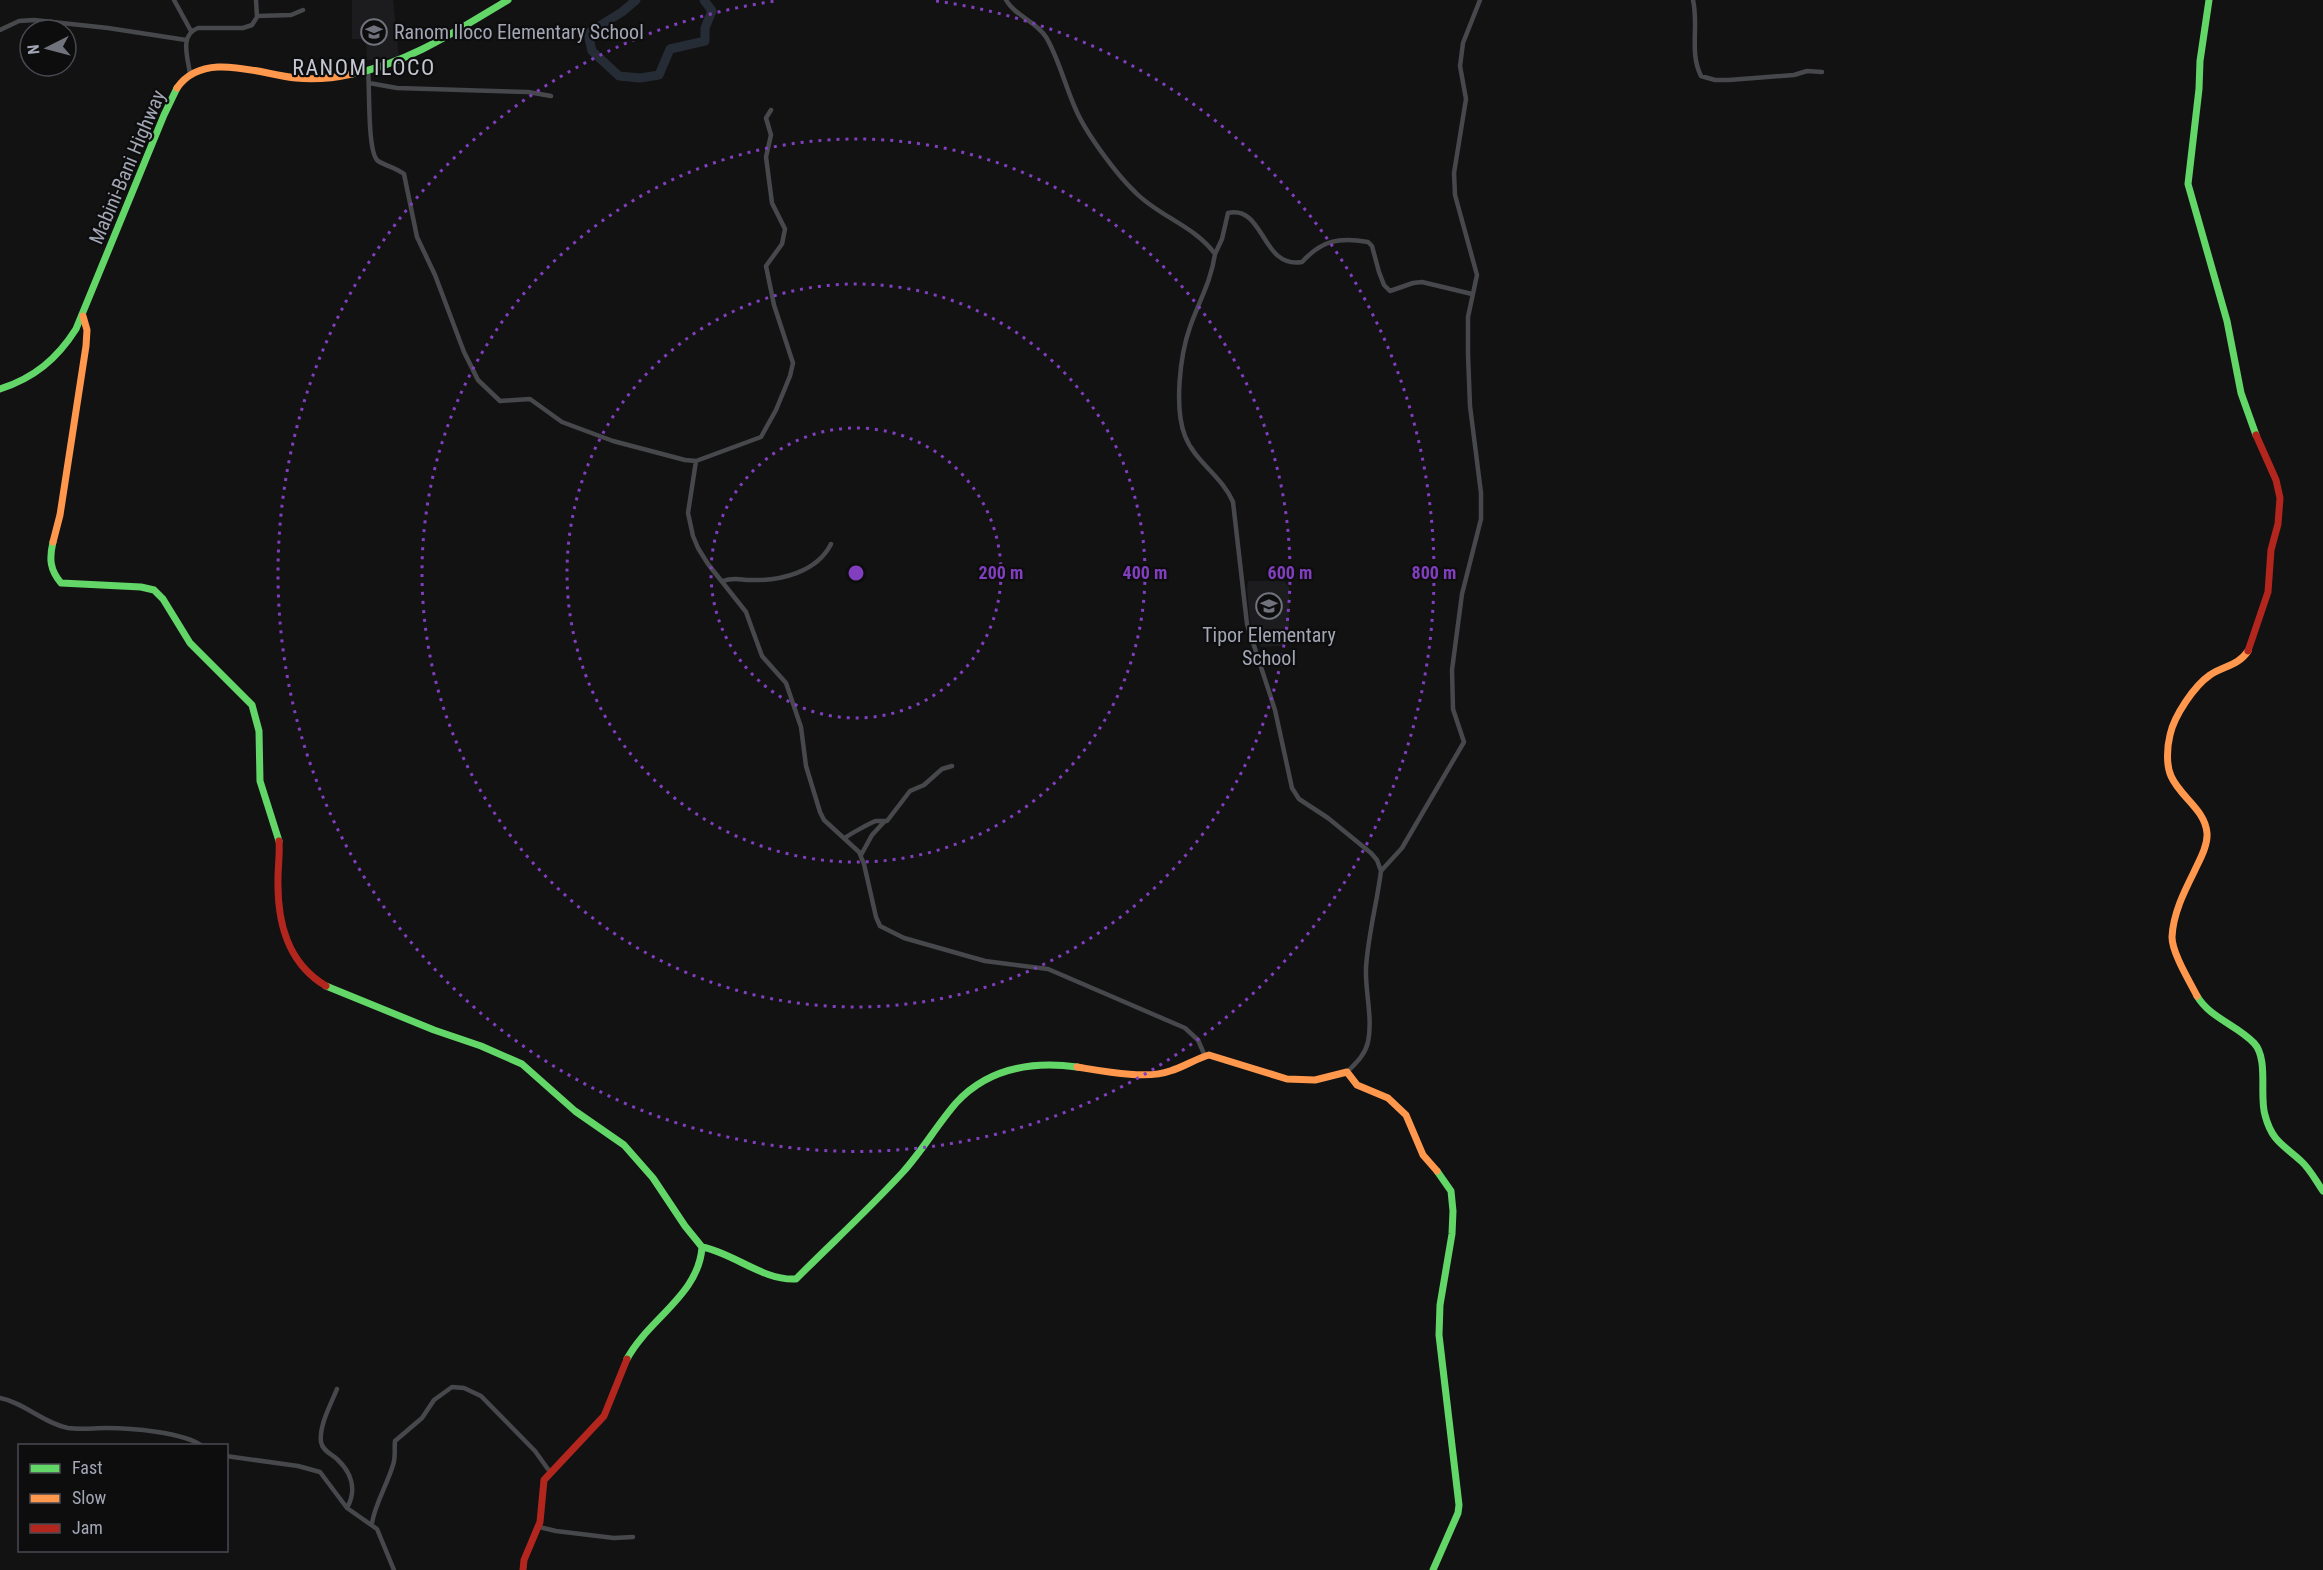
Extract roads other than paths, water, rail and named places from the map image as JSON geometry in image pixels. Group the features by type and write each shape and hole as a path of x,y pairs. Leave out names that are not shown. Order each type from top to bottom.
{"street":[{"path":"174,0 191,31"},
{"path":"256,0 257,16 254,23 248,27 201,28 191,31 186,40 190,74 209,67 221,67 312,79 368,71 437,41 508,0"},
{"path":"1006,0 1011,7 1036,25 1046,38 1076,111 1112,166 1134,192 1204,243 1215,254"},
{"path":"83,316 87,330 86,346 60,515 50,554 52,573 61,583 70,585 141,586 154,590 163,599 190,643 252,705 260,724 260,784 280,841 278,889 280,910 283,930 293,958 311,978 325,986 434,1030 482,1046 522,1064 575,1111 624,1145 652,1178 702,1247 723,1252 784,1280 792,1280 804,1272 889,1188 968,1091 989,1078 1016,1067 1034,1064 1062,1065 1115,1073 1156,1074 1180,1068 1205,1056 1213,1056 1298,1081 1317,1080 1347,1072 1363,1055 1368,1045 1370,1016 1366,972 1367,955 1381,871 1402,848 1464,742 1453,709 1452,670 1462,594 1481,519 1481,493 1470,406 1468,354 1468,317 1477,275 1455,195 1454,173 1456,149 1465,105 1460,66 1463,43 1480,0"},
{"path":"1693,0 1694,55 1701,76 1722,80 1794,75 1808,70 1822,72"},
{"path":"2210,0 2200,61 2188,184 2227,321 2241,393 2276,480 2280,498 2278,524 2271,550 2268,592 2248,650 2242,660 2212,674 2197,686 2176,720 2170,735 2168,763 2171,777 2200,813 2207,832 2197,865 2180,900 2172,939 2186,977 2204,1006 2255,1044 2263,1070 2265,1113 2268,1124 2279,1144 2302,1162 2323,1191"},
{"path":"257,16 291,15 303,10"},
{"path":"0,30 19,21 34,20 186,40"},
{"path":"368,71 370,132 375,157 404,174 420,245 439,284 472,371 483,385 500,401 530,399 562,422 656,454 696,461 761,437 777,410 792,370 792,359 774,305 766,266 782,244 785,229 782,219 773,208 767,168 766,157 771,135 766,118 771,110"},
{"name":"Mabini-Bani Highway","path":"0,389 19,384 33,376 56,357 72,338 164,115 177,89 190,74"},
{"path":"369,83 397,88 528,92 551,96"},
{"path":"1381,871 1371,853 1328,818 1299,799 1292,788 1275,710 1247,624 1233,502 1229,492 1191,448 1183,429 1180,408 1182,364 1188,330 1208,286 1228,213 1235,212 1246,216 1257,226 1275,255 1290,262 1302,262 1313,249 1340,239 1368,242 1372,246 1382,278 1390,291 1422,282 1472,294"},
{"path":"696,461 688,501 689,523 698,548 746,612 762,656 786,683 801,726 806,766 820,812 824,820 861,855 880,926 891,933 991,962 1036,966 1060,973 1185,1028 1198,1040 1205,1056"},
{"path":"723,581 736,578 754,580 797,574 824,556 831,544"},
{"path":"861,855 872,835 888,820 910,791 924,785 942,769 952,766"},
{"path":"845,838 851,833 865,829 873,822 884,822"},
{"path":"1347,1072 1357,1085 1388,1098 1406,1115 1423,1155 1448,1184 1453,1200 1452,1234 1440,1305 1439,1335 1459,1505 1458,1513 1433,1570"},
{"path":"521,1569 539,1527 542,1487 550,1472 604,1416 628,1356 689,1285 701,1263 702,1247"},
{"path":"372,1523 373,1510 381,1499 394,1463 395,1441 422,1418 434,1400 452,1387 464,1388 481,1396 535,1451 550,1472"},
{"path":"337,1389 325,1418 321,1442 327,1452 338,1460 351,1479 354,1488 347,1508"},
{"path":"0,1398 14,1402 68,1428 126,1428 186,1437 198,1444"},
{"path":"228,1456 315,1469 325,1476 353,1514 372,1523 380,1533 394,1570"},
{"path":"539,1527 614,1538 633,1537"}],"waterway":[{"path":"636,0 622,12 588,33 592,51 619,76 640,78 659,75 670,49 705,41 705,28 712,11 704,0"}],"place":[{"name":"Ranom Iloco Elementary School","path":"374,32"},
{"name":"Tipor Elementary School","path":"1269,606"}],"district":[{"name":"RANOM ILOCO","path":"364,67"}]}
